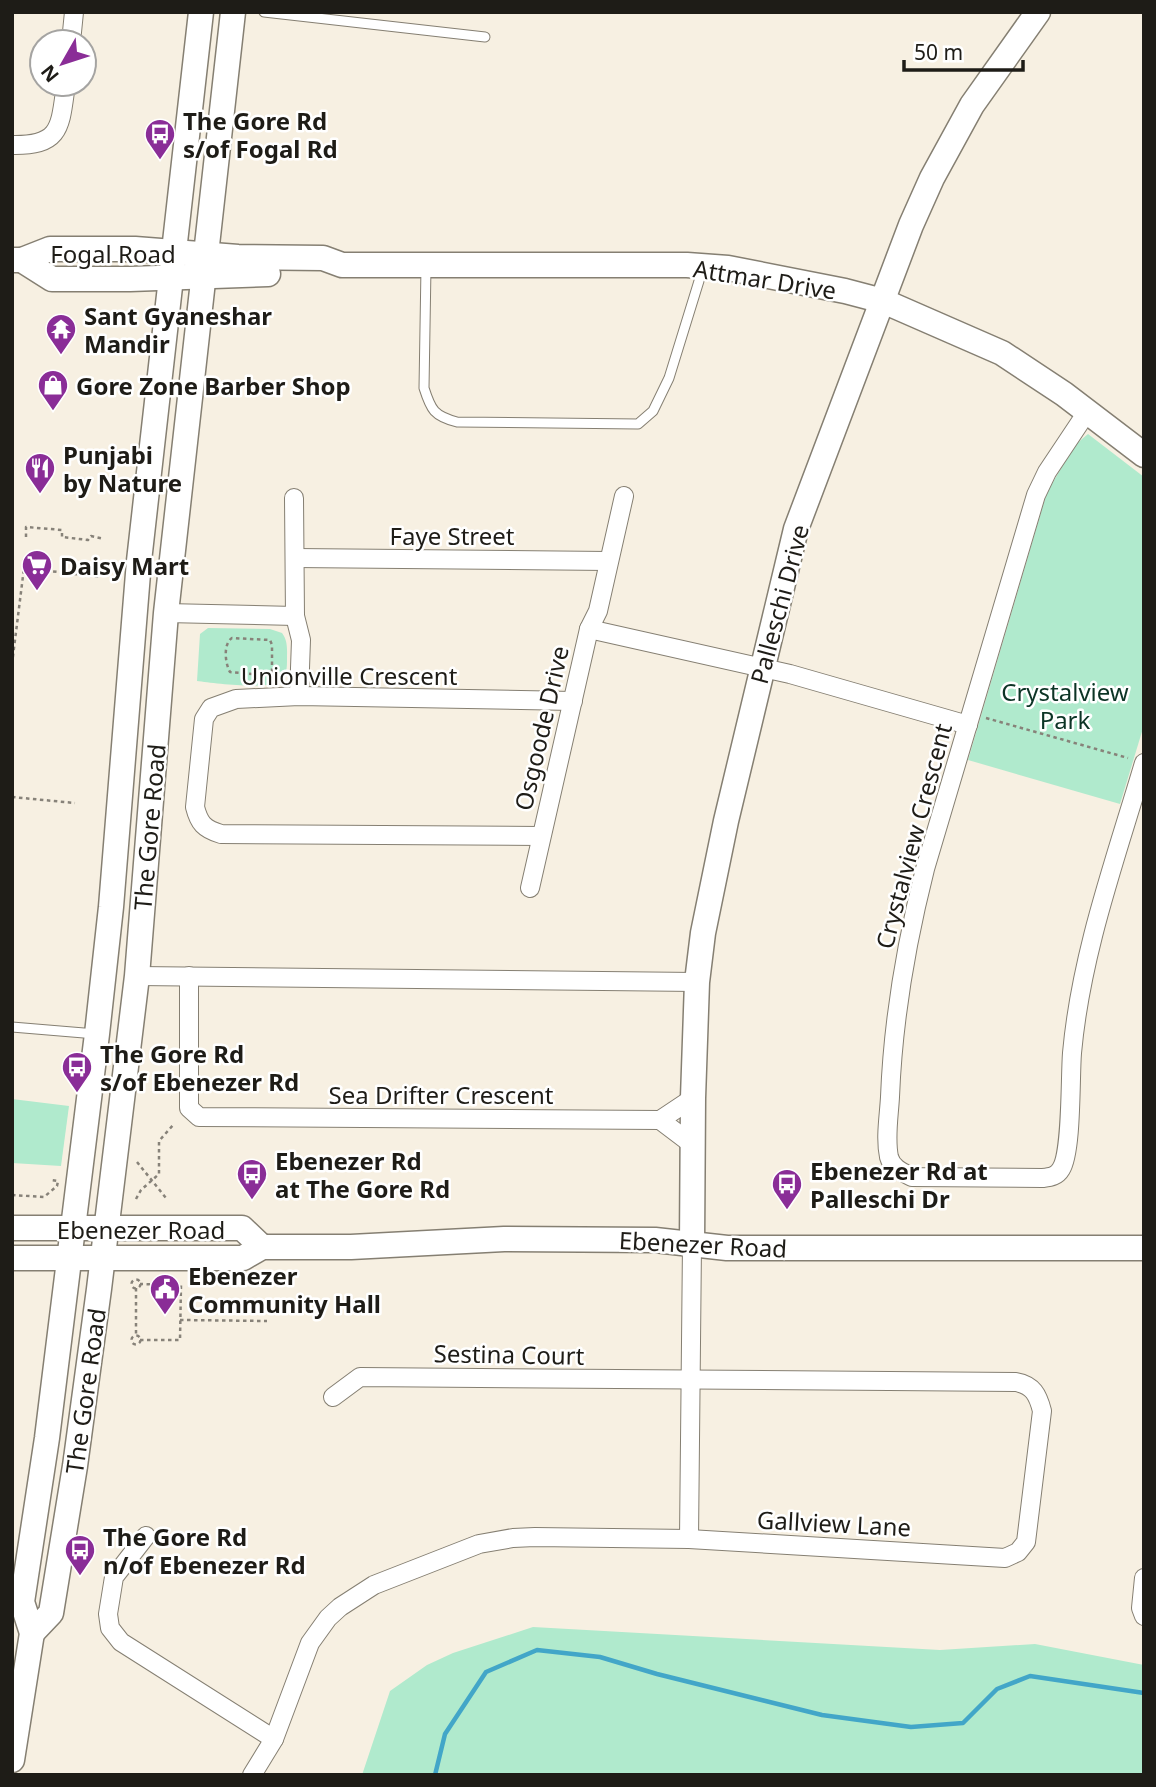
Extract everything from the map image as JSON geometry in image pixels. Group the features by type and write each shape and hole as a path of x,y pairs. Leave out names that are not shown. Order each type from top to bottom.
{"main road":[{"name":"The Gore Road","path":"12,1759 32,1633 22,1602 47,1438 97,1034 111,908 139,561 201,12"},
{"name":"The Gore Road","path":"32,1633 51,1613 75,1466 106,1229 137,975 166,613 233,12"},
{"name":"Palleschi Drive","path":"692,1244 697,982 703,933 761,667 796,529 922,201 965,117 1038,12"},
{"name":"Fogal Road","path":"17,260 50,249 135,249 174,252 204,265"},
{"name":"Attmar Drive","path":"204,265 238,257 323,258 342,265 644,264 728,268 780,278 883,301 1002,354 1144,455"},
{"name":"Fogal Road","path":"17,260 52,279 171,277 204,265"},
{"name":"Ebenezer Road","path":"12,1228 243,1228 262,1247"},
{"name":"Ebenezer Road","path":"12,1258 243,1258 262,1247 351,1247 504,1239 654,1240 741,1249 1144,1248"}],"street":[{"path":"12,145 33,145 46,141 55,132 62,117 64,98"},
{"name":"Crystalview Crescent","path":"1087,412 1046,472 1036,495 975,721 925,869 910,929 892,1047 888,1142 890,1159 897,1170 912,1177 1043,1178 1053,1177 1060,1172 1067,1153 1072,1054 1081,987 1138,761"},
{"path":"589,629 598,611 624,496"},
{"path":"294,498 295,616 300,640 299,696"},
{"name":"Faye Street","path":"295,558 608,561"},
{"path":"166,613 295,616"},
{"name":"Osgoode Drive","path":"530,888 589,629 761,667 975,721"},
{"name":"Unionville Crescent","path":"541,836 221,834 207,830 199,821 195,807 204,719 211,708 236,699 299,696 573,701"},
{"path":"137,975 697,982"},
{"name":"Sea Drifter Crescent","path":"189,976 189,1108 199,1117 660,1120"},
{"path":"692,1146 660,1120 693,1098"},
{"path":"689,1539 692,1244"},
{"name":"Sestina Court","path":"333,1397 360,1377 691,1380"},
{"name":"Gallview Lane","path":"252,1775 274,1739 304,1656 318,1631 340,1607 374,1585 491,1541 535,1537 689,1539 1005,1558 1018,1552 1026,1542 1042,1411 1038,1395 1026,1384 691,1380"},
{"path":"146,1536 114,1577 108,1614 110,1628 121,1642 274,1739"},
{"path":"1144,1578 1141,1608 1144,1616"}],"lane":[{"path":"264,12 485,37"},
{"path":"426,265 424,388 430,406 440,417 457,422 611,424 638,424 653,411 668,378 703,267"},
{"path":"12,1027 97,1034"}],"path":[{"path":"26,537 26,527 62,530 62,537 88,540 91,536 104,539"},
{"path":"12,664 24,559"},
{"path":"24,568 100,577"},
{"path":"228,640 270,640 272,672 264,675 230,672 227,667 228,640"},
{"path":"272,672 283,681"},
{"path":"975,721 1138,761"},
{"path":"12,797 75,803"},
{"path":"136,1199 159,1174 159,1140 174,1124"},
{"path":"137,1163 166,1198"},
{"path":"12,1195 44,1197 57,1186 58,1181 51,1180"},
{"path":"131,1284 135,1279 140,1284 181,1285 180,1340 140,1340 139,1343 133,1343 132,1338 136,1335"},
{"path":"122,1284 131,1284 136,1289"},
{"path":"140,1284 136,1289 136,1335 140,1340"},
{"path":"180,1320 267,1321"}],"green space":[{"name":"Crystalview Park","path":"1088,434 1144,477 1144,725 1120,804 968,760 1047,492 1075,445"},
{"path":"208,628 270,629 282,633 287,648 287,668 284,676 275,683 265,685 197,681 200,634"},
{"path":"12,1099 69,1106 61,1166 12,1163"},
{"path":"533,1627 940,1650 1035,1644 1144,1665 1144,1775 362,1775 390,1691 427,1665 453,1653"}],"waterway":[{"path":"435,1775 445,1734 486,1672 537,1650 600,1657 822,1715 911,1727 963,1723 997,1689 1030,1676 1144,1693"}],"place":[{"name":"The Gore Rd s/of Fogal Rd","path":"160,161"},
{"name":"Sant Gyaneshar Mandir","path":"61,356"},
{"name":"Gore Zone Barber Shop","path":"53,412"},
{"name":"Punjabi by Nature","path":"40,495"},
{"name":"Daisy Mart","path":"37,592"},
{"name":"The Gore Rd s/of Ebenezer Rd","path":"77,1094"},
{"name":"Ebenezer Rd at The Gore Rd","path":"252,1201"},
{"name":"Ebenezer Rd at Palleschi Dr","path":"787,1211"},
{"name":"Ebenezer Community Hall","path":"165,1316"},
{"name":"The Gore Rd n/of Ebenezer Rd","path":"80,1577"}]}
